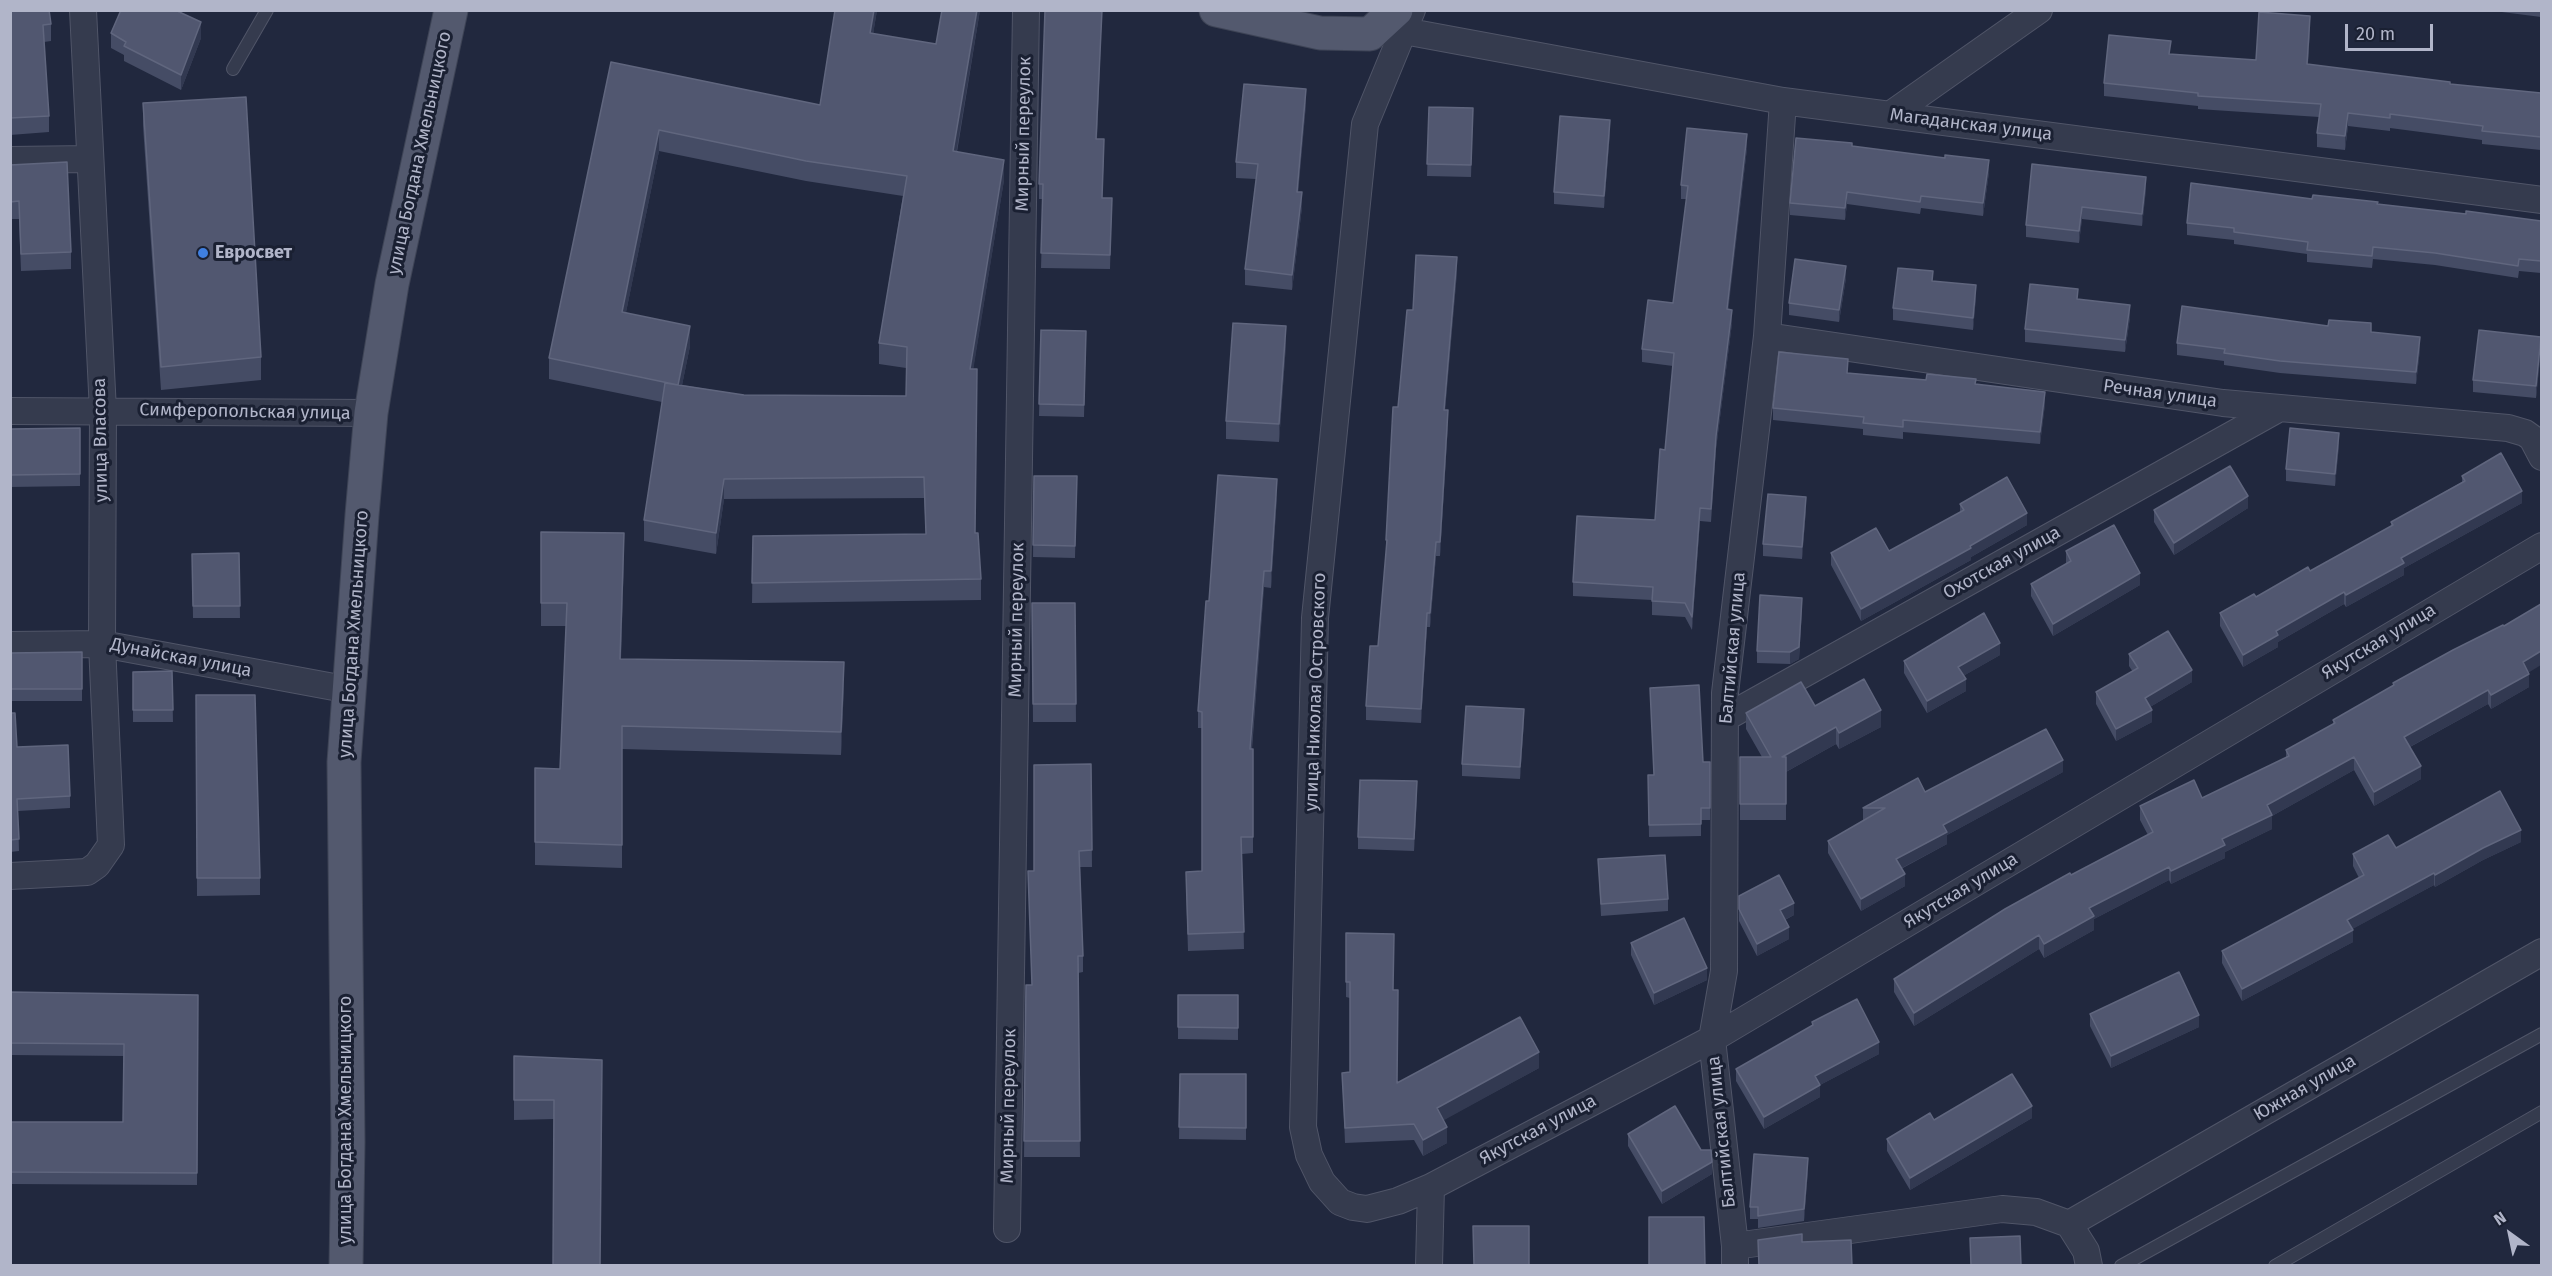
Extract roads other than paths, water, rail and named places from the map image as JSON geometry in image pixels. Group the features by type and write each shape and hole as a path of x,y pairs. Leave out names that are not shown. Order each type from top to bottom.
{"main road":[{"name":"улица Богдана Хмельницкого","path":"346,1266 348,1142 344,762 371,413 392,285 451,10"},
{"path":"1216,10 1320,33 1370,34 1404,17"}],"street":[{"name":"улица Власова","path":"10,876 75,875 87,872 97,865 111,845 102,644 103,411 82,10"},
{"name":"Мирный переулок","path":"1007,1230 1026,10"},
{"path":"1890,115 2039,10"},
{"name":"Магаданская улица","path":"1404,17 1783,102 2541,200"},
{"name":"улица Николая Островского","path":"1367,1209 1340,1202 1322,1182 1309,1155 1303,1127 1315,618 1365,124 1404,17"},
{"name":"Балтийская улица","path":"1735,1256 1712,1039 1724,971 1725,693 1767,336 1783,102"},
{"path":"10,160 89,159"},
{"name":"Речная улица","path":"1767,336 2278,410 2518,429 2532,438 2541,457"},
{"name":"Охотская улица","path":"1725,717 2278,410"},
{"name":"Симферопольская улица","path":"10,411 371,413"},
{"name":"Якутская улица","path":"1367,1209 1398,1201 1431,1186 1712,1039 2541,546"},
{"name":"Дунайская улица","path":"10,645 102,644 350,690"},
{"name":"Южная улица","path":"2069,1224 2541,952"},
{"path":"1429,1266 1431,1186"},
{"path":"1735,1256 2002,1209 2036,1212 2069,1224 2086,1251 2089,1266"}],"lane":[{"path":"234,69 267,10"},
{"path":"2121,1266 2541,1034"},
{"path":"2275,1266 2541,1112"}],"place":[{"name":"Евросвет","path":"203,253"}]}
